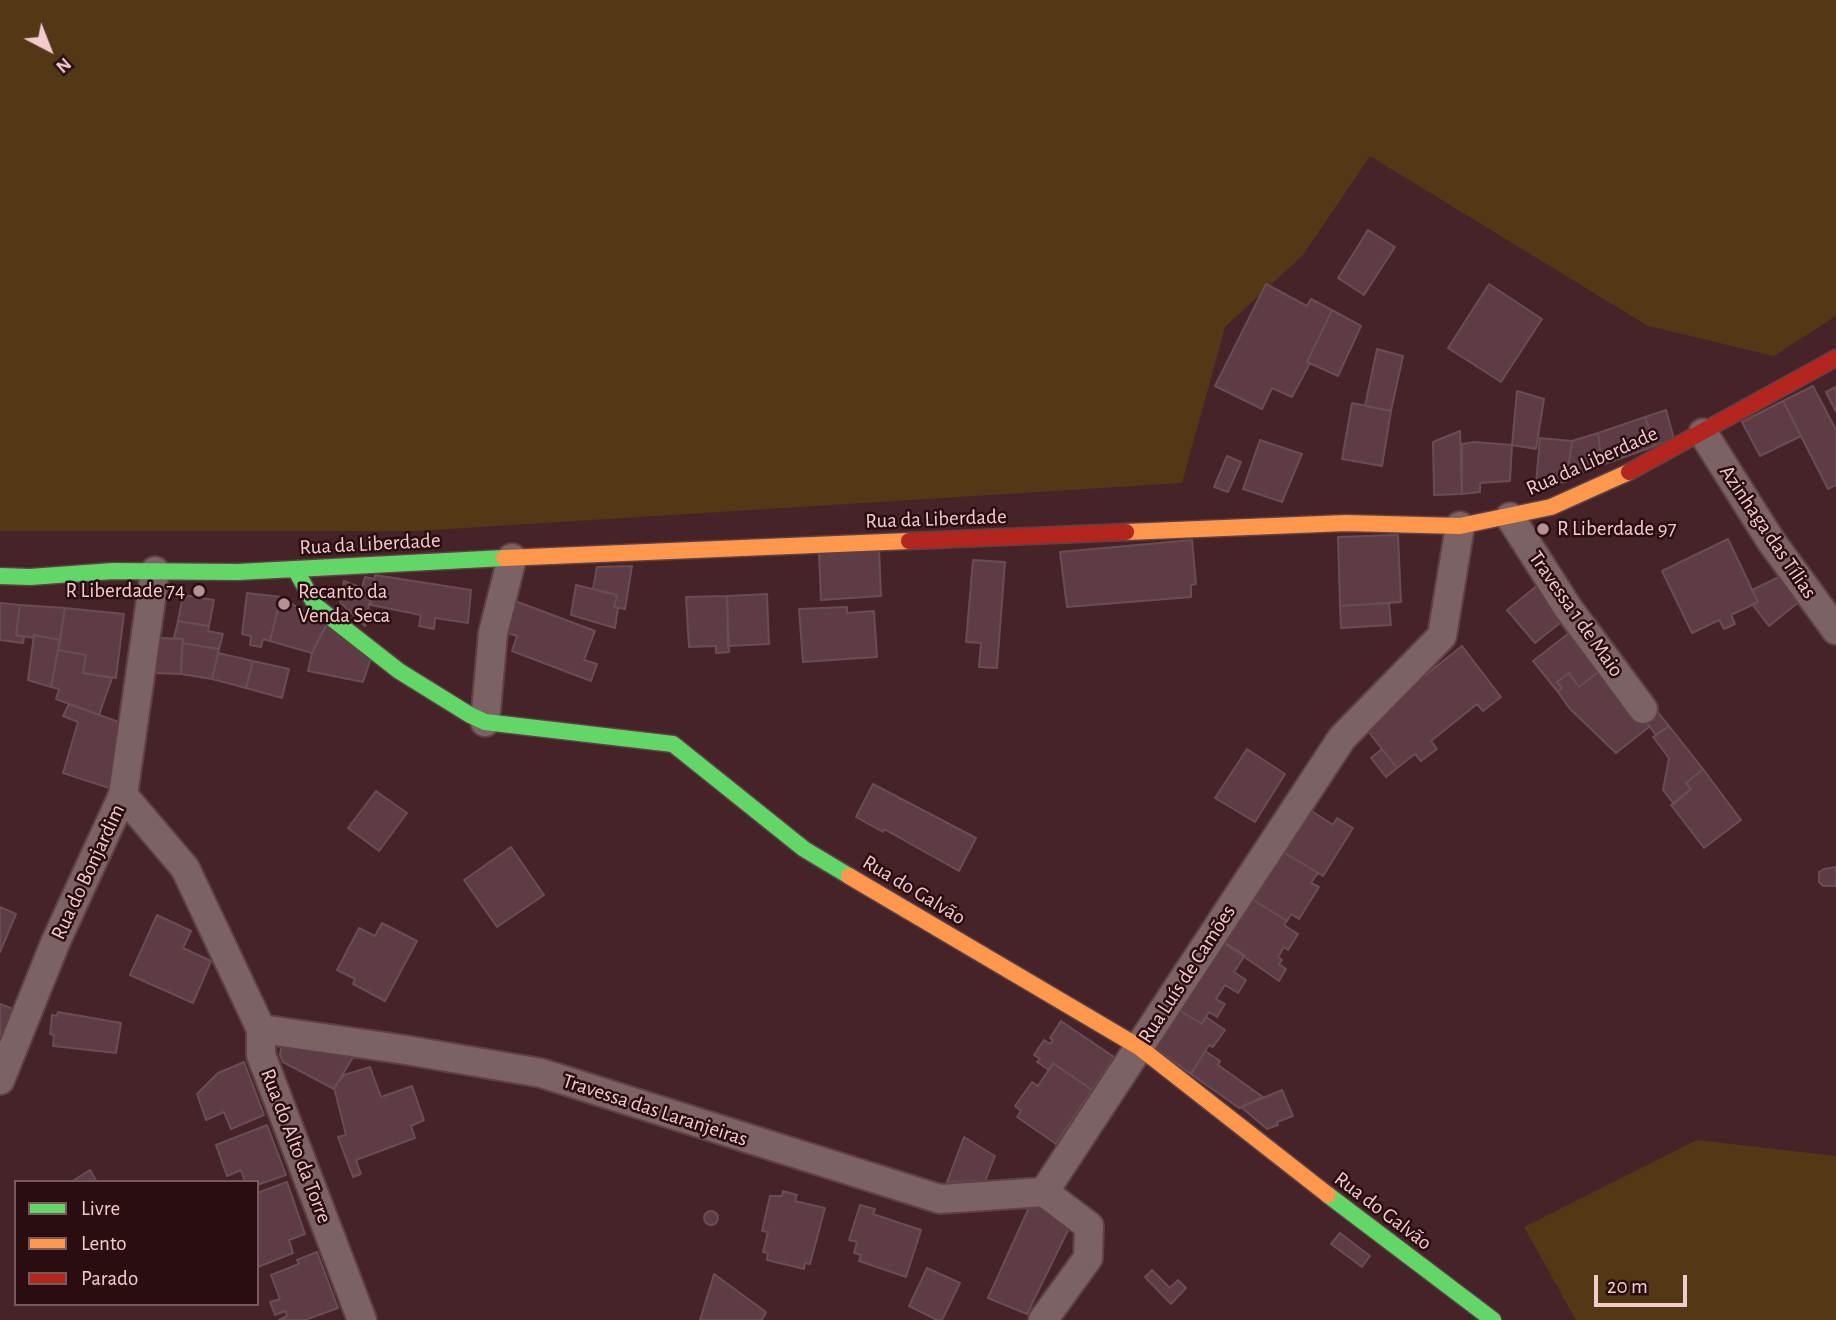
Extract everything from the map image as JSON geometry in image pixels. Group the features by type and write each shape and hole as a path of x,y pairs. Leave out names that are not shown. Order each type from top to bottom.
{"street":[{"name":"Rua da Liberdade","path":"0,576 30,577 113,571 238,572 1346,523 1460,526 1551,507 1648,463 1836,358"},
{"name":"Azinhaga das Tílias","path":"1703,433 1771,541 1836,630"},
{"name":"Travessa 1 de Maio","path":"1510,517 1568,608 1643,709"},
{"name":"Rua Luís de Camões","path":"1044,1192 1342,738 1442,636 1460,526"},
{"path":"485,722 493,634 512,558"},
{"name":"Rua do Galvão","path":"295,569 316,606 399,671 485,722 673,744 804,849 1139,1047 1272,1153 1493,1320"},
{"name":"Rua do Bonjardim","path":"0,1080 56,941 124,795 155,571"},
{"name":"Rua do Alto da Torre","path":"124,795 185,868 261,1029 261,1055 362,1320"},
{"name":"Travessa das Laranjeiras","path":"261,1029 406,1049 541,1073 940,1199 1044,1192"},
{"path":"1043,1320 1088,1258 1089,1226 1044,1192"}],"shaded area":[{"path":"0,0 1836,0 1836,316 1774,356 1648,326 1370,156 1303,255 1225,327 1182,483 417,531 0,531"},
{"path":"1697,1140 1836,1156 1836,1320 1576,1320 1524,1227"}],"building":[{"path":"1368,230 1395,247 1364,295 1338,278"},
{"path":"1266,284 1307,306 1311,299 1332,310 1307,362 1310,363 1292,397 1272,388 1262,409 1215,386"},
{"path":"1489,284 1542,319 1501,382 1448,348"},
{"path":"1332,310 1361,326 1338,376 1307,362"},
{"path":"1377,349 1403,356 1391,411 1365,406"},
{"path":"1813,386 1836,430 1836,485 1828,489 1783,401"},
{"path":"1836,387 1836,412 1826,392"},
{"path":"1517,391 1544,399 1536,449 1512,445"},
{"path":"1783,401 1801,436 1760,456 1742,422"},
{"path":"1352,403 1391,411 1382,466 1342,459"},
{"path":"1666,410 1674,439 1655,446 1645,417"},
{"path":"1645,417 1655,446 1602,465 1598,433"},
{"path":"1460,431 1462,494 1434,495 1433,442"},
{"path":"1598,433 1602,465 1567,477 1572,441"},
{"path":"1540,438 1572,441 1566,482 1536,484"},
{"path":"1260,440 1302,454 1282,502 1243,489"},
{"path":"1474,442 1512,445 1510,481 1480,483 1480,492 1462,494 1462,444"},
{"path":"1227,456 1241,462 1228,492 1214,487"},
{"path":"1398,535 1401,602 1340,606 1338,537"},
{"path":"1728,539 1758,602 1731,615 1735,624 1724,629 1719,620 1692,633 1662,571"},
{"path":"1192,540 1196,584 1191,585 1191,597 1067,607 1060,552"},
{"path":"879,548 881,596 821,600 819,552"},
{"path":"973,560 1005,562 997,668 979,667 981,643 966,642"},
{"path":"632,566 625,609 614,607 617,595 593,589 597,567"},
{"path":"375,575 471,590 468,623 435,618 434,629 419,626 421,615 371,605"},
{"path":"1781,576 1800,601 1769,626 1752,604 1758,602 1752,590"},
{"path":"365,577 374,579 365,626 340,602 344,581 362,588"},
{"path":"576,585 617,595 614,607 618,608 615,628 571,615"},
{"path":"1538,585 1565,619 1535,643 1507,610"},
{"path":"247,593 281,597 270,641 263,639 261,647 250,645 251,636 242,634"},
{"path":"767,594 769,644 728,646 727,596"},
{"path":"183,595 214,600 209,626 178,621"},
{"path":"727,596 729,652 716,653 716,646 689,647 686,597"},
{"path":"281,597 326,625 312,653 270,641"},
{"path":"510,599 595,631 584,660 597,664 591,681 512,651 517,636 498,630"},
{"path":"0,603 20,605 16,635 24,637 23,643 0,640"},
{"path":"1389,603 1391,625 1341,628 1340,606"},
{"path":"20,605 65,608 60,640 16,635"},
{"path":"847,607 847,613 874,611 877,657 803,662 799,609"},
{"path":"65,608 124,614 116,678 83,673 86,655 58,650"},
{"path":"178,621 209,626 208,631 223,634 219,649 182,643 183,639 174,638"},
{"path":"327,624 371,658 363,682 308,671 312,653"},
{"path":"1573,630 1603,668 1579,687 1569,673 1557,682 1562,688 1558,692 1533,661"},
{"path":"34,635 60,640 51,687 28,680"},
{"path":"159,638 183,639 181,674 156,673"},
{"path":"182,643 219,649 212,679 181,674"},
{"path":"1462,646 1501,697 1483,711 1477,704 1431,741 1437,749 1421,761 1415,754 1397,768 1363,725"},
{"path":"58,650 86,655 83,673 112,678 99,715 56,699 59,689 51,687"},
{"path":"218,653 253,661 246,688 212,679"},
{"path":"253,661 289,669 282,698 246,688"},
{"path":"1603,668 1649,727 1616,753 1570,709 1558,692 1562,688 1557,682 1569,673 1579,687"},
{"path":"69,704 127,725 109,788 63,773 78,722 63,716"},
{"path":"1657,711 1669,726 1656,735 1645,720"},
{"path":"1669,726 1703,769 1686,783 1691,789 1674,804 1663,790 1669,758 1653,737"},
{"path":"1247,749 1285,774 1255,822 1215,798"},
{"path":"1382,749 1397,768 1386,777 1371,758"},
{"path":"1703,769 1741,820 1704,848 1671,805 1691,789 1686,783"},
{"path":"873,784 976,838 959,871 884,829 883,832 856,817"},
{"path":"376,791 407,813 379,851 348,828"},
{"path":"1304,806 1333,825 1337,818 1353,828 1323,876 1277,848"},
{"path":"511,847 544,895 497,927 464,880"},
{"path":"1277,848 1318,873 1311,883 1319,887 1299,919 1291,914 1287,921 1247,896"},
{"path":"1836,867 1836,886 1823,886 1819,882 1819,872"},
{"path":"1247,896 1287,921 1284,925 1298,934 1288,950 1284,947 1278,957 1282,960 1279,964 1286,969 1279,981 1220,940"},
{"path":"0,907 16,914 0,952"},
{"path":"157,915 191,931 183,948 211,961 193,1003 130,975"},
{"path":"382,923 417,941 385,1001 353,984 355,979 337,970 359,928 375,936"},
{"path":"1220,940 1245,955 1234,972 1246,980 1238,993 1225,985 1216,999 1225,1004 1217,1017 1209,1012 1202,1024 1177,1009"},
{"path":"0,1004 18,1011 7,1039 0,1036"},
{"path":"1177,1009 1202,1024 1206,1017 1225,1030 1213,1047 1209,1045 1191,1074 1153,1047"},
{"path":"58,1012 121,1023 116,1053 53,1046 54,1035 50,1034 52,1015 57,1016"},
{"path":"1061,1021 1114,1057 1092,1090 1053,1063 1049,1070 1037,1062 1040,1059 1034,1055 1044,1040 1050,1044 1053,1040 1050,1038"},
{"path":"282,1041 359,1047 334,1089 283,1062 280,1055"},
{"path":"1205,1051 1220,1061 1218,1065 1263,1097 1239,1108 1191,1074"},
{"path":"244,1062 264,1115 231,1129 224,1112 206,1120 197,1094 218,1073"},
{"path":"1053,1063 1092,1090 1056,1144 1017,1117 1021,1111 1015,1106 1032,1082 1038,1086"},
{"path":"370,1067 381,1097 412,1086 424,1120 411,1126 415,1138 356,1160 361,1174 353,1177 338,1137 346,1135 334,1087 344,1075"},
{"path":"1282,1090 1293,1116 1277,1122 1278,1125 1267,1129 1241,1107"},
{"path":"267,1125 286,1175 259,1184 259,1180 244,1180 241,1170 227,1176 216,1145"},
{"path":"964,1137 995,1156 985,1181 947,1182"},
{"path":"90,1170 96,1180 74,1180"},
{"path":"287,1182 305,1234 289,1240 293,1253 259,1267 259,1192"},
{"path":"783,1191 797,1195 795,1201 825,1208 810,1264 805,1263 804,1269 767,1260 768,1253 763,1252 768,1232 762,1231 770,1196 782,1196"},
{"path":"1031,1203 1071,1224 1027,1314 988,1298"},
{"path":"860,1205 875,1209 873,1214 921,1230 906,1277 859,1261 861,1255 854,1253 857,1242 849,1240"},
{"path":"708,1211 714,1211 718,1218 714,1225 708,1225 704,1221 704,1215"},
{"path":"1340,1233 1370,1256 1362,1267 1331,1244"},
{"path":"317,1252 338,1308 305,1320 279,1320 287,1316 285,1311 275,1315 270,1302 280,1299 271,1275 299,1264 297,1260"},
{"path":"927,1268 960,1283 942,1320 909,1306"},
{"path":"1152,1270 1170,1288 1178,1280 1186,1288 1171,1304 1145,1277"},
{"path":"714,1274 766,1312 762,1320 700,1320"}],"traffic: fast":[{"path":"0,576 30,577 113,571 238,572 504,558"},
{"path":"295,569 316,606 399,671 470,715 485,722 673,744 804,849 849,876"},
{"path":"1328,1195 1493,1320"}],"traffic: slow":[{"path":"1126,532 1346,523 1460,526 1551,507 1629,472"},
{"path":"504,558 909,541"},
{"path":"849,876 1139,1047 1328,1195"}],"traffic: jam":[{"path":"1629,472 1836,358"},
{"path":"909,541 1126,532"}],"place":[{"name":"R Liberdade 97","path":"1543,529"},
{"name":"R Liberdade 74","path":"199,591"},
{"name":"Recanto da Venda Seca","path":"284,604"}]}
